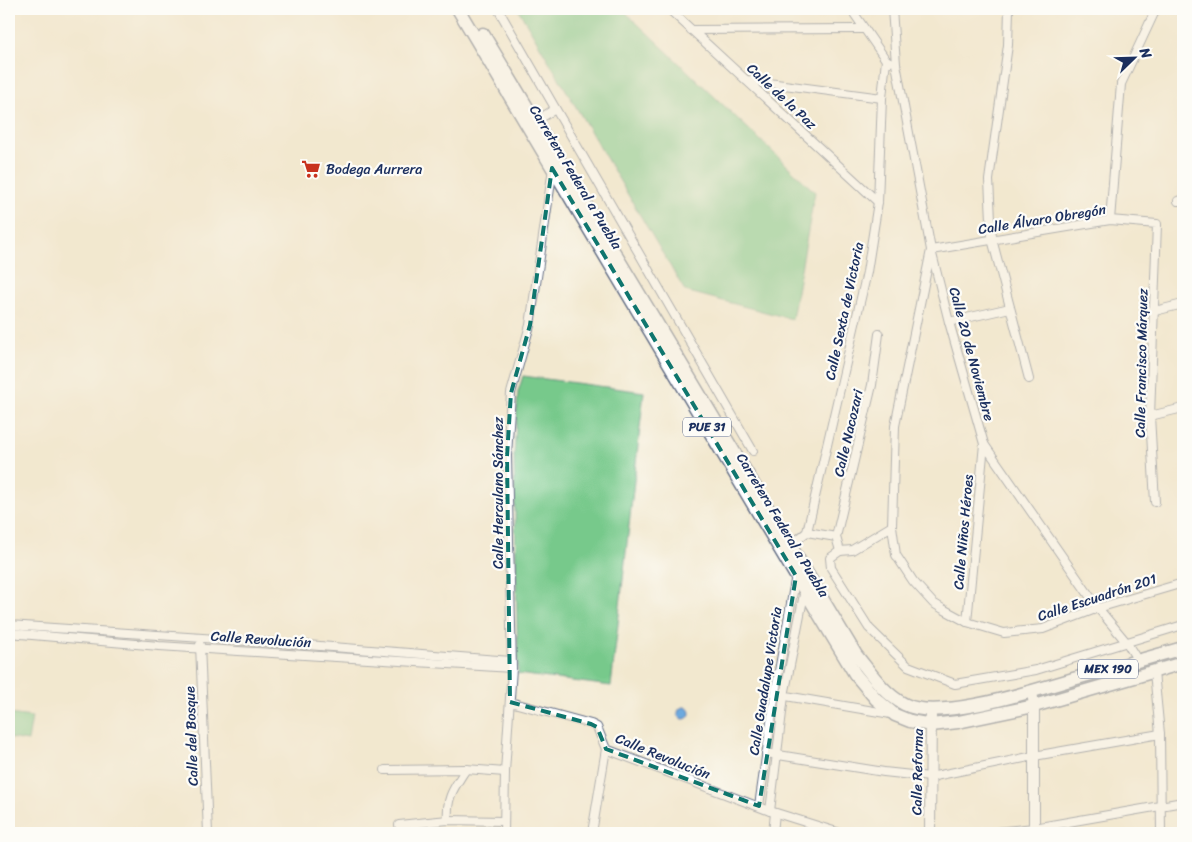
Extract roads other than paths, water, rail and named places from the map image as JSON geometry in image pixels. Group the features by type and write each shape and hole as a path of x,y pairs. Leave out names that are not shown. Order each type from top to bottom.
{"main road":[{"name":"Carretera Federal a Puebla","path":"458,9 556,165 786,548 796,576 804,590 819,603 856,655 887,692 904,705 931,710 962,708 1032,691 1183,648"},
{"name":"Carretera Federal a Puebla","path":"468,9 536,121 556,165"},
{"name":"Carretera Federal a Puebla","path":"786,548 801,562 810,576 819,603 855,674 876,699 895,715 910,721 931,725 958,722 1034,706 1183,663"}],"street":[{"path":"498,9 753,451"},
{"name":"Calle de la Paz","path":"669,9 878,202"},
{"path":"851,9 886,60 896,64"},
{"name":"Calle 20 de Noviembre","path":"892,9 896,64 931,250 949,322 984,444 1098,608 1127,643 1138,661"},
{"path":"1009,9 1008,45 990,180 992,239 1029,379"},
{"path":"1110,220 1121,84 1156,9"},
{"path":"691,30 864,29"},
{"name":"Calle Sexta de Victoria","path":"807,532 867,272 878,202 882,98 886,60"},
{"path":"746,80 882,98"},
{"path":"536,121 555,109"},
{"name":"Calle Herculano Sánchez","path":"504,833 505,772 512,665 508,456 511,393 530,325 556,165"},
{"name":"Calle Álvaro Obregón","path":"931,250 1110,220 1157,224"},
{"name":"Calle Francisco Márquez","path":"1155,502 1150,416 1157,224"},
{"name":"Calle Escuadrón 201","path":"931,250 894,426 892,526 896,555 913,581 933,602 967,622 1004,633 1043,629 1098,608 1183,582"},
{"path":"1155,311 1183,304"},
{"path":"949,322 1010,308"},
{"name":"Calle Nacozari","path":"836,537 872,385 879,334"},
{"path":"1150,416 1183,408"},
{"name":"Calle Niños Héroes","path":"967,622 984,444"},
{"path":"892,526 852,550 840,551 830,558 829,563 869,628 908,666 955,684 1036,670 1183,625"},
{"path":"786,548 807,532 836,537 840,551"},
{"name":"Calle Guadalupe Victoria","path":"759,806 775,694 796,576 801,562"},
{"name":"Calle Guadalupe Victoria","path":"773,833 776,756 784,696 804,590 810,576"},
{"name":"Calle Revolución","path":"9,625 308,645 512,665"},
{"name":"Calle Revolución","path":"9,633 308,655 512,665"},
{"name":"Calle del Bosque","path":"200,638 208,833"},
{"path":"308,645 308,655"},
{"path":"1154,672 1160,734 1161,833"},
{"path":"1032,691 1034,706 1034,831"},
{"path":"775,694 895,715"},
{"name":"Calle Revolución","path":"510,702 591,724 597,727 606,749 773,812 840,833"},
{"name":"Calle Reforma","path":"930,833 931,710"},
{"path":"766,753 884,772 930,776 1160,734"},
{"path":"592,833 606,749"},
{"path":"385,770 466,769 505,772"},
{"path":"448,820 447,802 466,769"},
{"path":"987,833 1034,831 1183,802"},
{"path":"399,825 448,820 503,822"}],"water":[{"path":"682,707 686,707 690,713 686,719 682,719 678,715 678,711"}],"place":[{"name":"Bodega Aurrera","path":"311,169"}]}
